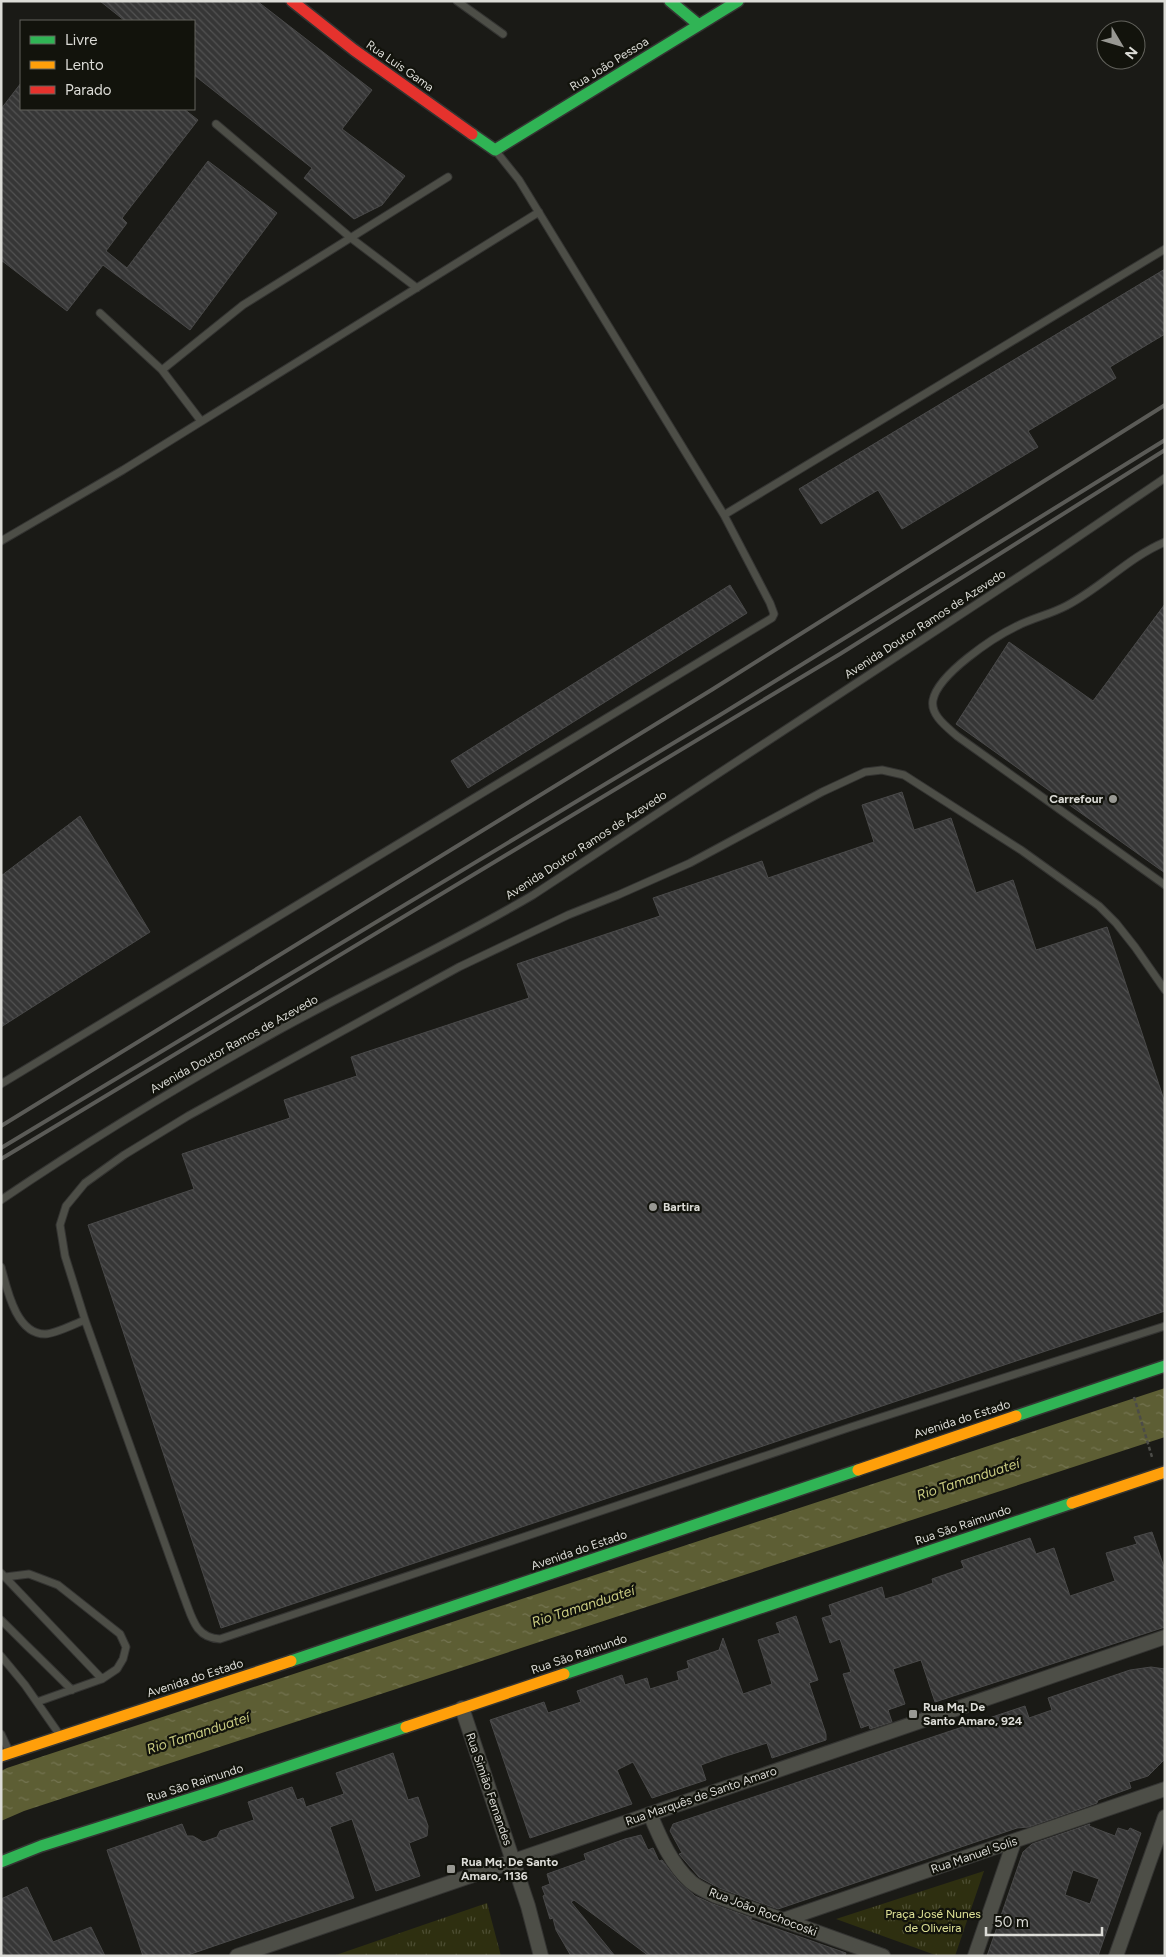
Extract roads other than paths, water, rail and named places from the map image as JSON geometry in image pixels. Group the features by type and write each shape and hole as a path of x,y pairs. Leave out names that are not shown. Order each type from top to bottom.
{"main road":[{"path":"670,1 699,24"},
{"name":"Rua João Pessoa","path":"495,150 738,1"},
{"name":"Rua Luis Gama","path":"294,2 354,50 495,150"},
{"name":"Avenida do Estado","path":"5,1754 293,1661 1165,1366"},
{"name":"Rua São Raimundo","path":"1,1862 42,1846 218,1790 1165,1472"}],"street":[{"name":"Rua Marquês de Santo Amaro","path":"237,1956 1165,1638"},
{"name":"Rua Simião Fernandes","path":"462,1708 514,1862 541,1956"},
{"name":"Rua Manuel Solis","path":"783,1920 1165,1789"},
{"name":"Rua João Rochocoski","path":"650,1814 662,1842 674,1862 692,1882 716,1896 883,1956"},
{"path":"1116,1956 1165,1817"},
{"path":"975,1956 1014,1842"}],"lane":[{"path":"457,1 503,34"},
{"path":"216,124 351,238 416,288"},
{"path":"1,1084 772,618 774,611 724,515 519,180 495,150"},
{"path":"162,370 244,305 448,177"},
{"path":"1,542 123,470 539,212"},
{"path":"724,515 1165,249"},
{"path":"100,313 162,370 201,421"},
{"name":"Avenida Doutor Ramos de Azevedo","path":"1,1200 153,1102 280,1030 494,918 533,895 1050,556 1165,478"},
{"path":"1165,542 1148,549 1114,575 1067,606 1017,626 987,644 948,675 936,690 932,702 936,716 957,736 1165,885"},
{"path":"1165,990 1130,941 1099,906 1021,850 904,775 882,770 865,772 822,792 690,863 568,915 459,967 188,1116 124,1155 85,1183 66,1206 60,1225 65,1256 85,1320 193,1620 200,1632 209,1638 220,1639 852,1427 1165,1326"},
{"path":"1,1268 20,1319 34,1332 46,1334 85,1320"},
{"path":"3,1575 29,1574 58,1585 120,1634 126,1646 123,1659 117,1669 102,1680 37,1702"},
{"path":"3,1575 102,1680"},
{"path":"1,1620 72,1690"},
{"path":"1,1656 60,1735"},
{"path":"1,1734 5,1754"}],"water":[{"name":"Rio Tamanduateí","path":"1165,1388 1165,1437 24,1811 1,1821 1,1771 7,1768"}],"railway":[{"path":"1,1126 713,689 1165,405"},
{"path":"1,1148 720,715 1165,440"},
{"path":"1,1159 840,654 1165,450"}],"place":[{"name":"Carrefour","path":"1113,799"},
{"name":"Bartira","path":"653,1207"},
{"name":"Rua Mq. De Santo Amaro, 924","path":"913,1714"},
{"name":"Rua Mq. De Santo Amaro, 1136","path":"451,1869"}],"park label":[{"name":"Praça José Nunes de Oliveira","path":"933,1921"}]}
